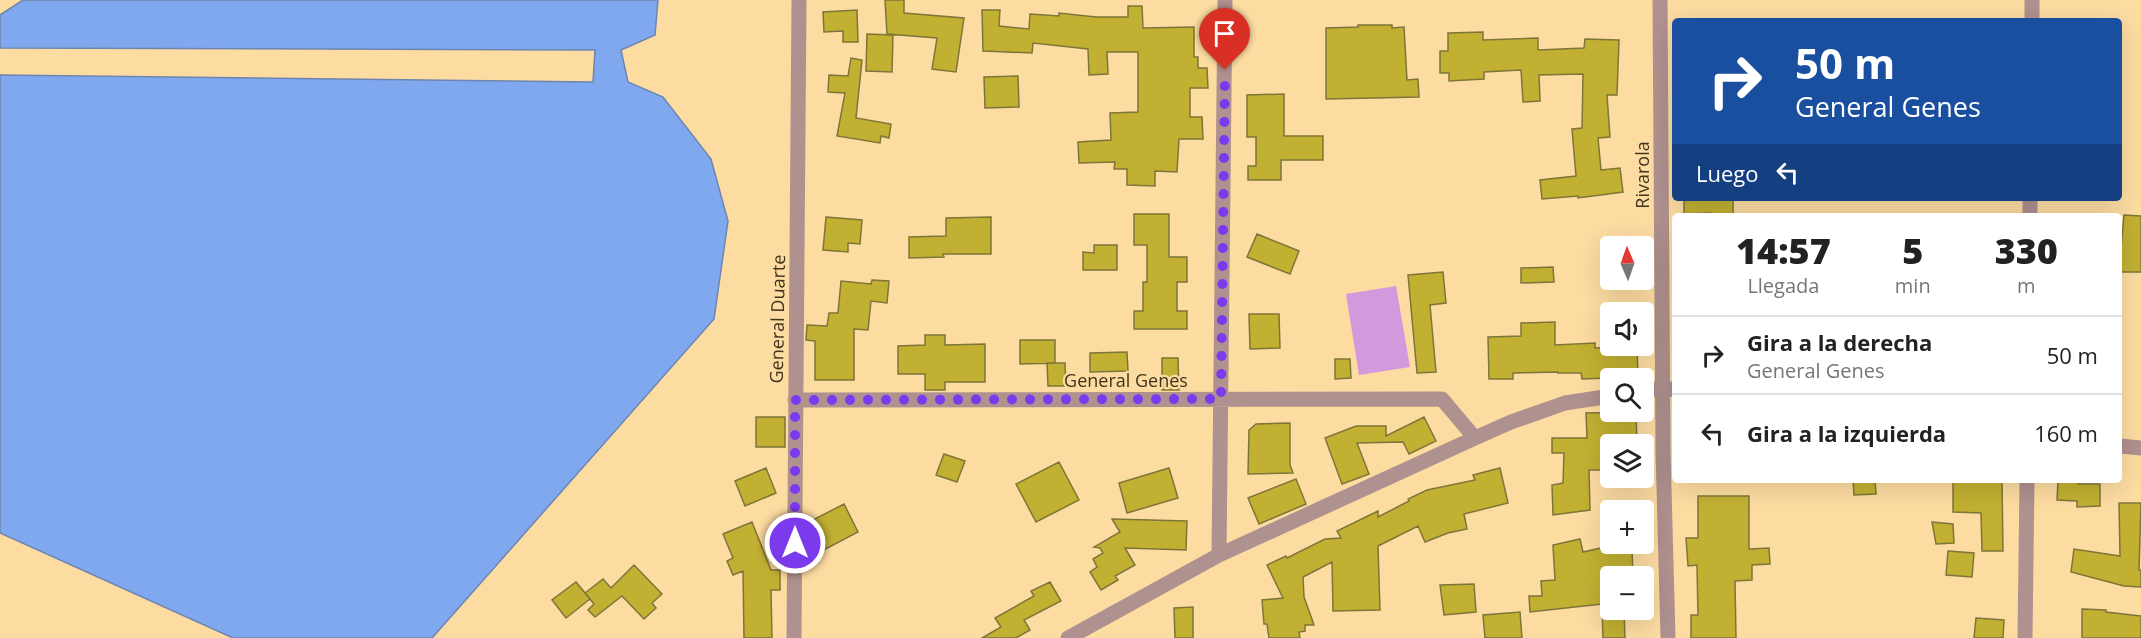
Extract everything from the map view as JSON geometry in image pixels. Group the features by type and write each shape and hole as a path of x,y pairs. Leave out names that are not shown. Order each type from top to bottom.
{"street":[{"name":"General Duarte","path":"794,638 799,0"},
{"path":"1220,555 1225,0"},
{"name":"Rivarola","path":"1660,0 1669,389 1668,638"},
{"path":"2031,18 2032,0"},
{"path":"1654,390 1669,389"},
{"path":"1068,638 1220,555 1474,438 1565,403 1600,398"},
{"name":"General Genes","path":"795,400 1442,399 1474,438"},
{"path":"2122,446 2141,448"},
{"path":"2025,638 2027,483"}],"shaded area":[{"path":"1396,286 1410,367 1359,375 1346,294"}],"water":[{"path":"23,0 658,0 655,35 621,50 628,82 663,97 711,159 728,221 714,319 432,638 233,638 0,533 0,75 593,82 595,50 0,48 0,15"}],"building":[{"path":"885,0 904,0 904,13 964,18 956,72 932,69 937,38 887,34"},
{"path":"1128,6 1142,6 1143,28 1194,27 1194,57 1198,57 1198,68 1207,68 1208,88 1190,88 1190,117 1202,117 1203,139 1179,139 1177,172 1155,171 1155,186 1127,185 1127,169 1114,169 1115,162 1079,163 1078,142 1111,140 1110,113 1138,112 1138,52 1107,52 1108,74 1089,75 1088,49 1033,43 1032,53 983,51 982,10 1000,10 999,26 1029,29 1030,14 1059,16 1059,13 1096,17 1128,17"},
{"path":"857,10 858,42 843,42 843,31 824,32 823,12"},
{"path":"1358,25 1404,27 1407,80 1418,79 1419,97 1326,99 1326,28 1358,27"},
{"path":"1483,32 1483,40 1538,38 1538,50 1584,48 1585,39 1619,40 1617,95 1607,95 1610,137 1598,138 1601,170 1620,168 1623,192 1578,198 1578,196 1542,199 1540,180 1576,176 1572,129 1582,128 1583,74 1539,75 1540,101 1523,102 1521,70 1484,72 1484,79 1449,81 1449,73 1440,73 1440,51 1448,51 1448,33"},
{"path":"867,34 893,35 892,72 866,71"},
{"path":"851,58 862,60 856,118 891,124 889,138 881,136 880,143 837,136 845,93 828,92 829,75 848,76"},
{"path":"1018,76 1019,107 985,108 984,77"},
{"path":"1284,94 1284,136 1323,136 1323,160 1281,160 1281,180 1248,180 1248,166 1256,166 1256,137 1247,137 1247,95"},
{"path":"1684,201 1733,201 1733,213 1684,213"},
{"path":"1134,214 1169,214 1169,257 1187,257 1187,282 1177,282 1177,311 1187,311 1187,329 1134,329 1134,311 1143,311 1143,282 1147,282 1147,245 1134,245"},
{"path":"2124,215 2141,216 2141,272 2122,272"},
{"path":"826,217 862,220 860,244 848,243 848,252 823,250"},
{"path":"991,217 991,254 943,254 944,257 909,258 909,237 946,236 946,218"},
{"path":"1257,234 1299,251 1290,274 1247,257"},
{"path":"1094,245 1117,245 1117,270 1083,270 1083,252 1094,253"},
{"path":"1553,267 1554,282 1521,283 1521,268"},
{"path":"1443,272 1446,303 1430,305 1436,372 1417,373 1408,275"},
{"path":"872,280 889,281 887,303 871,301 868,330 854,329 854,380 815,380 815,341 806,340 807,325 827,326 829,313 838,313 841,281 871,284"},
{"path":"1249,314 1279,314 1280,348 1250,349"},
{"path":"1555,322 1555,345 1595,343 1595,348 1600,348 1600,356 1637,356 1638,368 1600,368 1600,378 1582,379 1581,373 1558,372 1513,373 1513,379 1489,379 1488,337 1521,336 1521,323"},
{"path":"925,335 945,335 945,345 985,344 985,382 945,382 945,390 925,390 925,374 898,374 898,346 925,345"},
{"path":"1020,340 1055,340 1055,363 1020,364"},
{"path":"1127,352 1128,371 1090,372 1090,353"},
{"path":"1162,358 1178,358 1179,390 1162,390"},
{"path":"1335,359 1350,359 1351,378 1335,379"},
{"path":"1047,363 1065,363 1066,386 1048,386"},
{"path":"1586,413 1600,413 1600,422 1636,422 1637,434 1600,434 1600,470 1589,470 1590,510 1553,515 1552,485 1563,483 1564,453 1552,453 1552,438 1587,438"},
{"path":"756,417 785,417 785,447 756,447"},
{"path":"1424,417 1436,441 1409,454 1403,442 1357,443 1369,474 1342,484 1325,438 1356,426 1386,426 1386,436"},
{"path":"1290,423 1290,465 1293,473 1248,474 1249,430 1256,424"},
{"path":"944,454 965,461 957,482 936,475"},
{"path":"1059,462 1079,500 1036,522 1016,484"},
{"path":"766,468 776,493 745,506 735,481"},
{"path":"1169,468 1178,498 1127,513 1119,483"},
{"path":"1500,468 1508,503 1464,514 1467,529 1425,542 1418,526 1378,546 1380,610 1333,611 1332,562 1303,577 1304,597 1314,625 1305,625 1305,631 1299,632 1300,638 1269,638 1267,624 1264,624 1262,600 1283,598 1267,565 1325,539 1341,538 1337,531 1378,511 1378,517 1427,490 1475,480 1473,475"},
{"path":"1296,479 1306,504 1259,524 1248,498"},
{"path":"1853,483 1875,483 1876,494 1854,495"},
{"path":"1953,483 2002,483 2003,551 1982,551 1981,513 1953,512"},
{"path":"2058,483 2100,484 2100,506 2077,507 2077,501 2057,500"},
{"path":"1698,496 1749,496 1749,549 1769,548 1770,564 1752,565 1752,580 1735,581 1736,638 1691,638 1691,615 1698,615 1697,565 1688,566 1686,538 1698,538"},
{"path":"2119,503 2141,503 2139,570 2141,570 2141,587 2124,586 2071,572 2074,549 2120,556"},
{"path":"844,504 858,532 818,553 805,524"},
{"path":"1112,519 1187,521 1186,550 1125,548 1135,565 1115,576 1118,580 1101,590 1090,572 1097,567 1093,559 1103,553 1100,548 1094,547 1120,532"},
{"path":"752,522 771,570 780,570 780,590 771,590 772,638 744,638 743,571 733,575 727,561 733,558 723,534"},
{"path":"1932,522 1953,524 1954,543 1936,544"},
{"path":"1580,539 1583,552 1600,548 1600,554 1632,554 1633,566 1600,566 1600,604 1530,612 1529,596 1542,596 1541,581 1555,580 1553,545"},
{"path":"1948,551 1974,553 1972,577 1946,575"},
{"path":"634,565 662,594 652,603 656,608 644,619 622,596 595,617 588,610 594,604 585,593 603,579 611,588"},
{"path":"576,582 590,599 566,618 552,600"},
{"path":"1050,582 1061,601 1024,620 1030,630 1016,638 982,638 1001,627 995,618 1034,596 1031,591"},
{"path":"1474,584 1476,612 1444,615 1440,585"},
{"path":"1193,607 1193,638 1175,638 1174,608"},
{"path":"2082,609 2106,610 2106,612 2141,616 2141,638 2082,638"},
{"path":"1520,612 1522,638 1485,638 1483,615"},
{"path":"1976,618 2004,620 2003,638 1974,638"},
{"path":"1602,620 1624,620 1625,638 1603,638"}],"route":[{"path":"795,543 795,400 1221,399 1225,70"}]}
